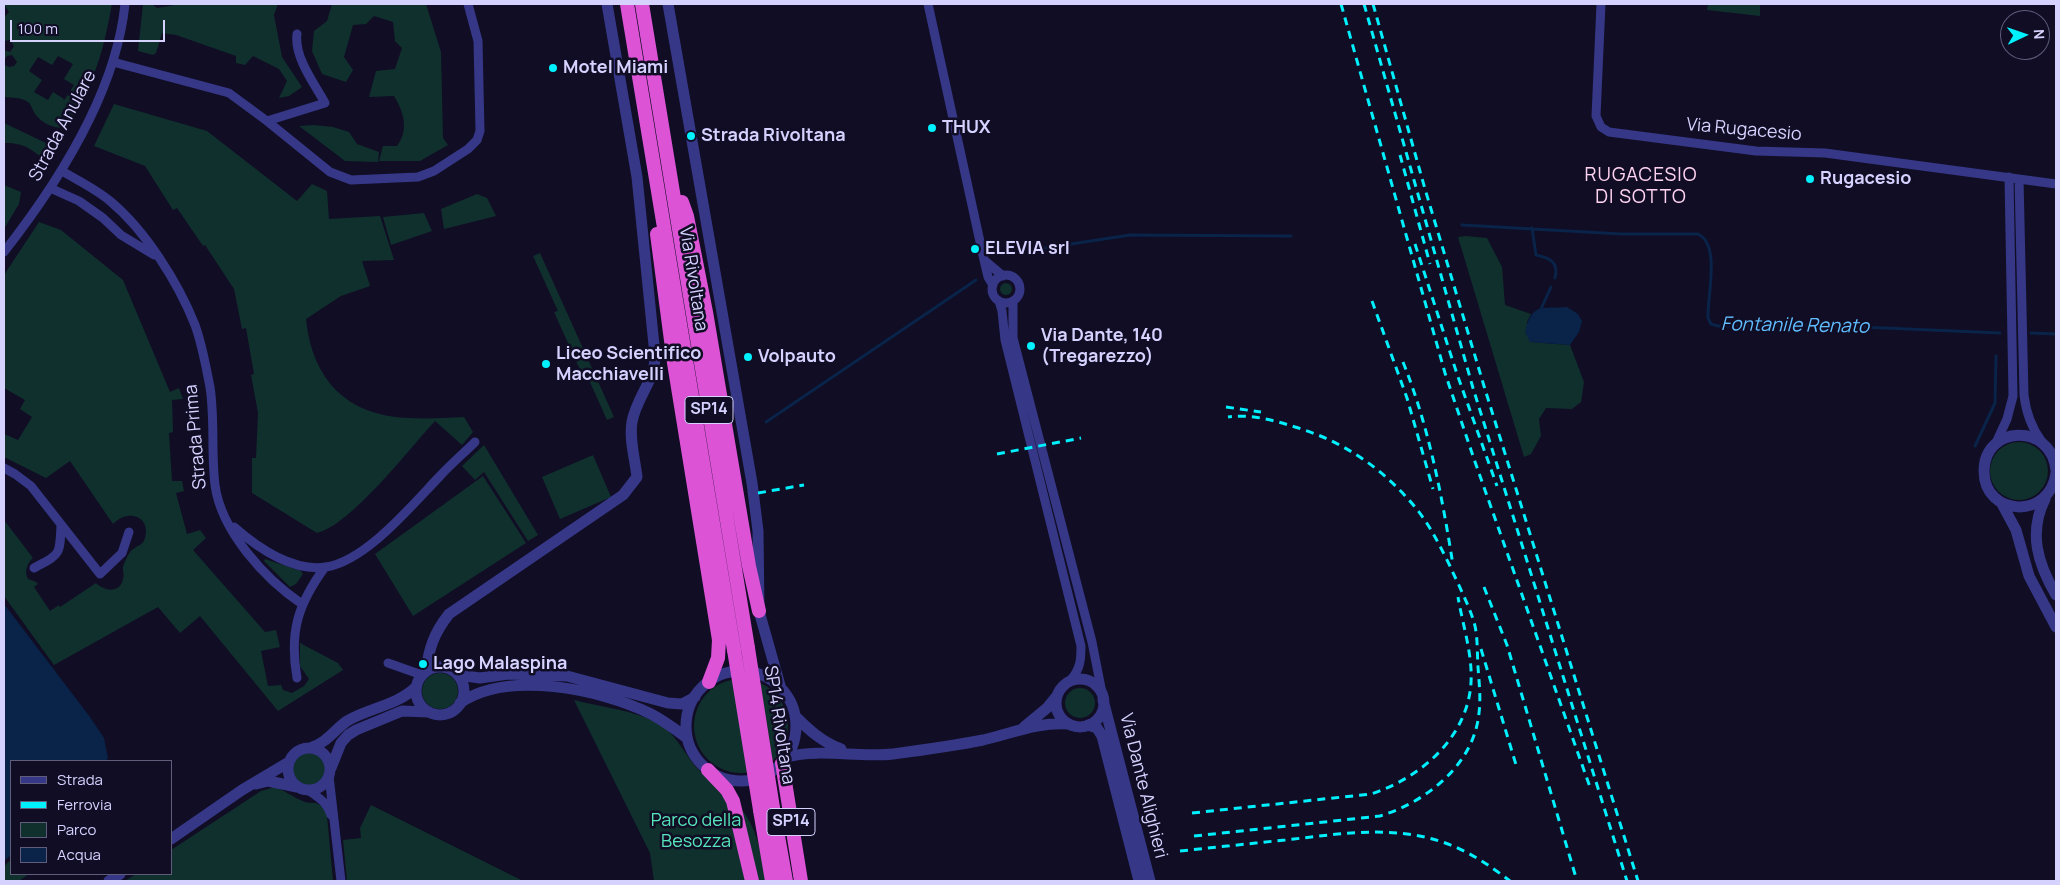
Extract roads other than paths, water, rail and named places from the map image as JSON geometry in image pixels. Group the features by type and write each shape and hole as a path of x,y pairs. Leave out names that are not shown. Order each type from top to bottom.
{"highway":[{"name":"SP14","path":"622,4 635,48"},
{"name":"Via Rivoltana","path":"627,4 741,649"},
{"name":"Via Rivoltana","path":"642,4 670,173 741,649"},
{"name":"SP14","path":"648,4 655,48 662,127"},
{"name":"SP14","path":"651,146 652,192 674,363 719,640 718,658 709,682"},
{"name":"SP14","path":"670,173 687,216 706,312 758,611"},
{"name":"SP14 Rivoltana","path":"741,649 767,809"},
{"name":"SP14","path":"784,760 801,881"},
{"name":"SP14","path":"708,770 727,790 734,806 752,881"},
{"name":"SP14","path":"767,809 772,881"},
{"name":"SP14","path":"767,809 786,881"}],"street":[{"name":"Strada Anulare","path":"4,252 62,171 85,127 113,62 125,4"},
{"path":"113,62 228,93 267,121 330,172 351,180 418,176 434,171 468,149 477,140 480,131 478,40 468,4"},
{"path":"429,712 420,704 416,693 436,630 448,614 624,495 637,476 632,422 637,405 652,373 655,355 637,177 607,4"},
{"path":"668,4 752,483 758,531 758,611"},
{"path":"928,4 984,260 988,277 993,285 993,294 999,301 1007,303 1013,301 1019,294 1018,283 1013,277 1003,276 998,278 993,285"},
{"name":"Via Rugacesio","path":"1601,4 1596,116 1598,122 1605,130 1625,135 1738,149 1825,153 2056,184"},
{"path":"267,121 325,103 301,56 296,42 297,34"},
{"name":"Strada Prima","path":"62,171 109,200 129,219 158,258 184,302 195,325 212,402 215,486 224,516 242,546 254,560 276,583 302,604"},
{"path":"2008,177 2013,396 2007,420 1987,457 1984,474 1989,490 2002,502 2014,507 2026,507 2039,502 2047,495"},
{"path":"2019,179 2024,394 2032,428 2054,456 2056,478 2038,512 2036,529 2037,547 2041,565 2056,596"},
{"path":"50,188 78,202 103,218 121,235 158,258"},
{"path":"984,260 1003,276"},
{"name":"Via Dante Alighieri","path":"999,301 1005,340 1060,520 1084,611 1102,696 1150,881"},
{"name":"Via Dante Alighieri","path":"1013,301 1013,338 1051,522 1074,614 1081,658 1078,671 1070,681"},
{"path":"1995,445 2005,438 2017,435 2030,436 2042,442"},
{"name":"Strada Prima","path":"224,516 248,539 277,557 307,567 325,567 353,557 368,546 391,526 475,442"},
{"path":"4,468 31,486 100,574 122,553 129,532"},
{"path":"2002,502 2016,530 2029,576 2056,627"},
{"path":"1051,522 1060,520"},
{"path":"34,568 55,557 60,546 61,526"},
{"path":"297,678 293,641 296,622 311,586 325,567"},
{"name":"SP14","path":"758,611 781,689"},
{"path":"1074,614 1084,611"},
{"path":"172,837 242,790 289,762 297,752 321,744 349,720 405,696 420,679 438,667 444,667 458,675 474,678 508,674 568,676 668,704 682,704 695,697 709,682 724,674 748,672 764,677 781,689 788,698 794,716 794,739 784,760 768,774 748,781 727,780 708,770 696,758 687,738 687,717 695,697"},
{"path":"458,675 464,692 460,704"},
{"path":"784,760 812,752 886,754 910,751 983,740 1022,728 1054,723 1076,726 1088,725 1100,716 1102,696 1096,686 1088,680 1070,681 1060,689 1056,697 1046,708 1022,728"},
{"path":"242,790 268,781 303,788 321,787 330,772 342,743 356,730 402,711 448,713 473,695 492,689 546,686 598,696 625,704 668,723 687,738"},
{"path":"1056,697 1058,714 1069,724"},
{"path":"794,716 828,744 855,754"},
{"name":"Via Dante Alighieri","path":"1088,725 1097,728 1102,736 1139,881"},
{"path":"310,748 322,752 329,762 341,881"},
{"path":"289,762 289,776 328,806 336,830"}],"water":[{"path":"1567,307 1578,314 1582,321 1579,332 1570,345 1530,342 1525,332 1528,322 1535,311 1545,308"},
{"path":"4,604 90,717 104,738 108,758 107,760 10,760 10,856 4,861"}],"waterway":[{"name":"Fontanile Renato","path":"1462,225 1621,234 1698,234 1705,240 1711,260 1708,318 1711,324 1718,326 1815,325 2000,333"},
{"path":"1532,228 1536,255 1549,259 1554,264 1556,268 1555,278"},
{"path":"1019,252 1130,235 1291,236"},
{"path":"766,422 976,280"},
{"path":"1541,309 1551,287"},
{"name":"Fontanile Renato","path":"2031,333 2056,334"},
{"path":"1975,446 1995,403 1996,356"}],"railway":[{"path":"1341,4 1445,373 1591,790"},
{"path":"1364,4 1473,388 1627,881"},
{"path":"1373,4 1425,189 1484,386 1638,881"},
{"path":"1400,155 1430,264"},
{"path":"1415,244 1457,374 1497,486"},
{"path":"1372,301 1407,398 1433,489"},
{"path":"1403,362 1420,411 1434,462 1453,565"},
{"path":"1226,407 1261,412"},
{"path":"1194,836 1380,816 1397,810 1430,791 1458,765 1468,749 1475,732 1480,707 1477,639 1474,622 1441,548 1415,507 1396,486 1370,464 1342,446 1287,424 1254,417 1228,417"},
{"path":"997,454 1081,438"},
{"path":"758,493 804,485"},
{"path":"1484,587 1507,645 1577,881"},
{"path":"1192,813 1371,794 1405,779 1420,769 1447,743 1458,727 1470,692 1470,656 1458,597"},
{"path":"1481,649 1517,768"},
{"path":"1180,851 1352,833 1391,832 1429,838 1456,847 1496,870 1510,881"}],"place":[{"name":"Motel Miami","path":"553,68"},
{"name":"THUX","path":"932,128"},
{"name":"Strada Rivoltana","path":"691,136"},
{"name":"Rugacesio","path":"1810,179"},
{"name":"ELEVIA srl","path":"975,249"},
{"name":"Via Dante, 140 (Tregarezzo)","path":"1031,346"},
{"name":"Volpauto","path":"748,357"},
{"name":"Liceo Scientifico Macchiavelli","path":"546,364"},
{"name":"Lago Malaspina","path":"423,664"}],"district":[{"name":"RUGACESIO DI SOTTO","path":"1641,187"}],"park label":[{"name":"Parco della Besozza","path":"696,831"}]}
